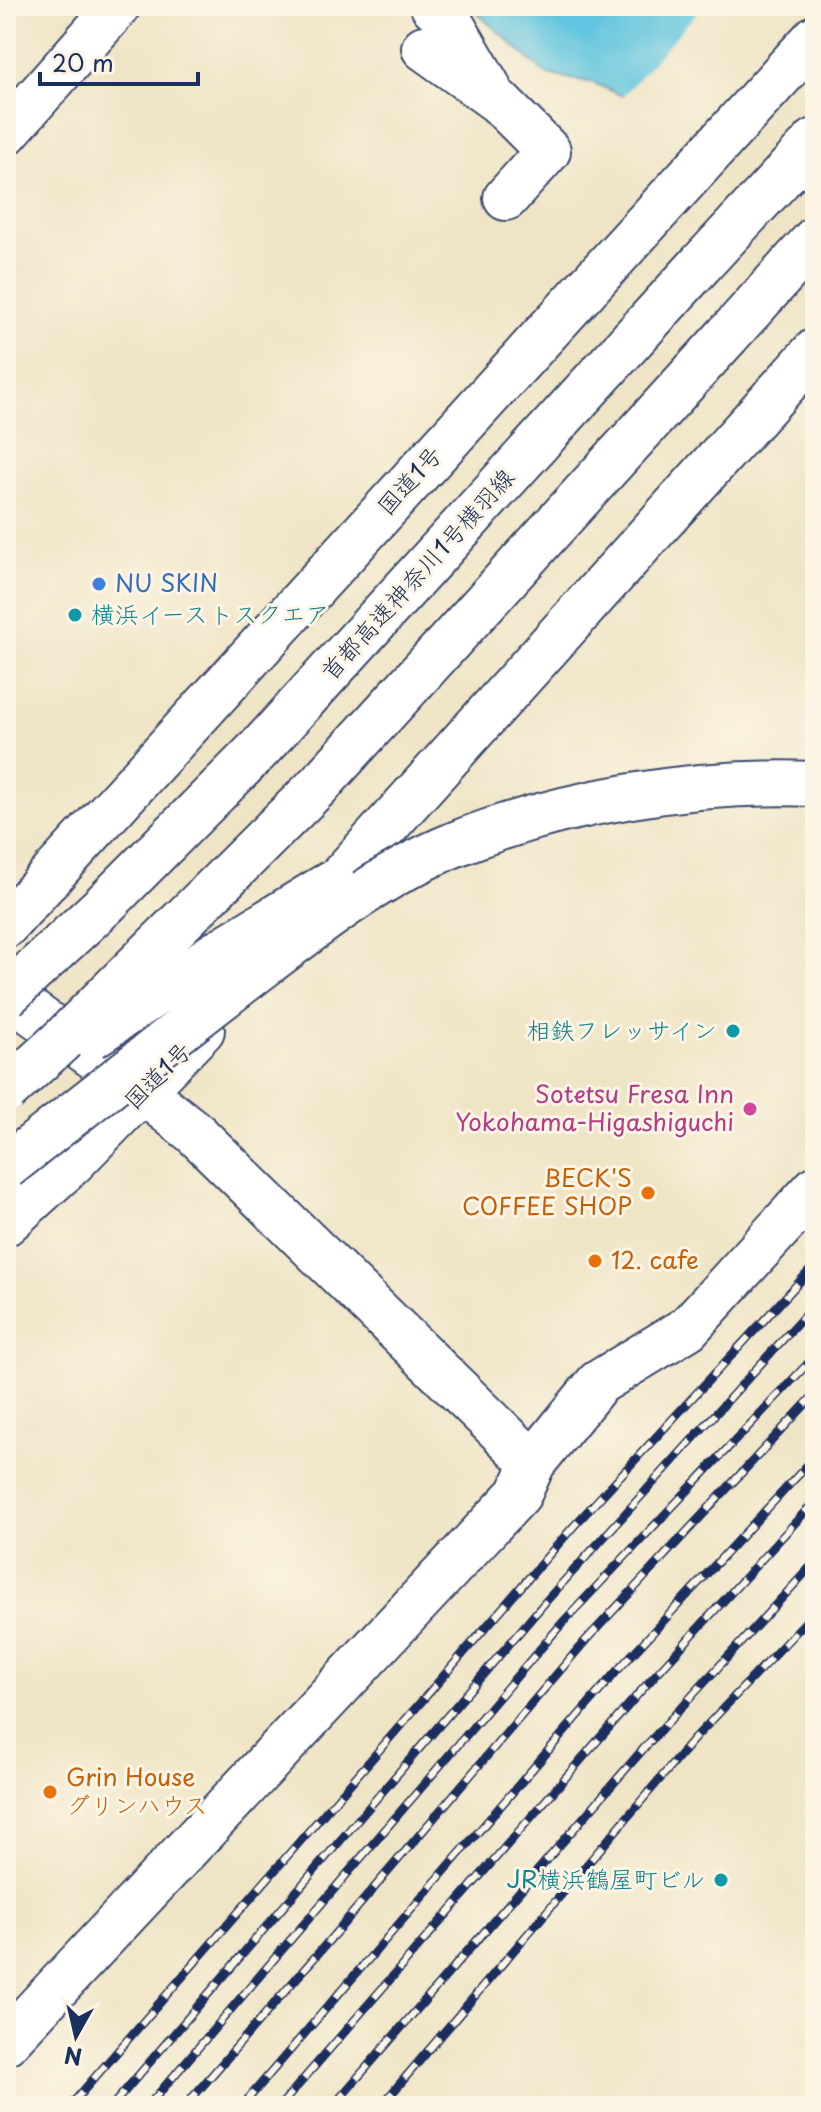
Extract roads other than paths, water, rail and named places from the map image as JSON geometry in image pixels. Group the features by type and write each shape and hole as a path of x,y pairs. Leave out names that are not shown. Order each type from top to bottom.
{"main road":[{"path":"6,133 118,6"},
{"path":"433,6 450,21 498,101"},
{"name":"国道1号","path":"6,925 815,38"},
{"path":"424,48 498,101 548,151 506,198"},
{"name":"首都高速神奈川1号横羽線","path":"6,995 104,905 261,747 815,141"},
{"path":"6,1092 317,787 815,239"},
{"name":"国道1号","path":"6,1223 71,1164 195,1039 815,351"},
{"path":"6,1092 215,954 379,855 439,826 504,801 647,769 728,762 815,761"},
{"path":"6,1167 342,907 395,874 451,846 512,824 610,800 731,785 815,784"},
{"path":"6,995 142,1091 195,1133 533,1463"},
{"path":"6,2042 519,1494 533,1463 598,1383 688,1328 815,1189"}],"water":[{"path":"469,6 815,6 631,100 594,83 546,74"}],"railway":[{"path":"70,2106 573,1527 815,1265"},
{"path":"112,2106 547,1600 815,1304"},
{"path":"148,2106 565,1620 815,1356"},
{"path":"185,2106 586,1640 815,1394"},
{"path":"242,2106 616,1672 815,1457"},
{"path":"280,2106 639,1693 815,1501"},
{"path":"333,2106 645,1747 815,1562"},
{"path":"381,2106 694,1739 815,1612"}],"place":[{"name":"NU SKIN","path":"99,584"},
{"name":"横浜イーストスクエア","path":"75,615"},
{"name":"相鉄フレッサイン","path":"733,1031"},
{"name":"Sotetsu Fresa Inn Yokohama-Higashiguchi","path":"750,1109"},
{"name":"BECK'S COFFEE SHOP","path":"648,1193"},
{"name":"12. cafe","path":"595,1261"},
{"name":"Grin House グリンハウス","path":"50,1792"},
{"name":"JR横浜鶴屋町ビル","path":"721,1880"}]}
